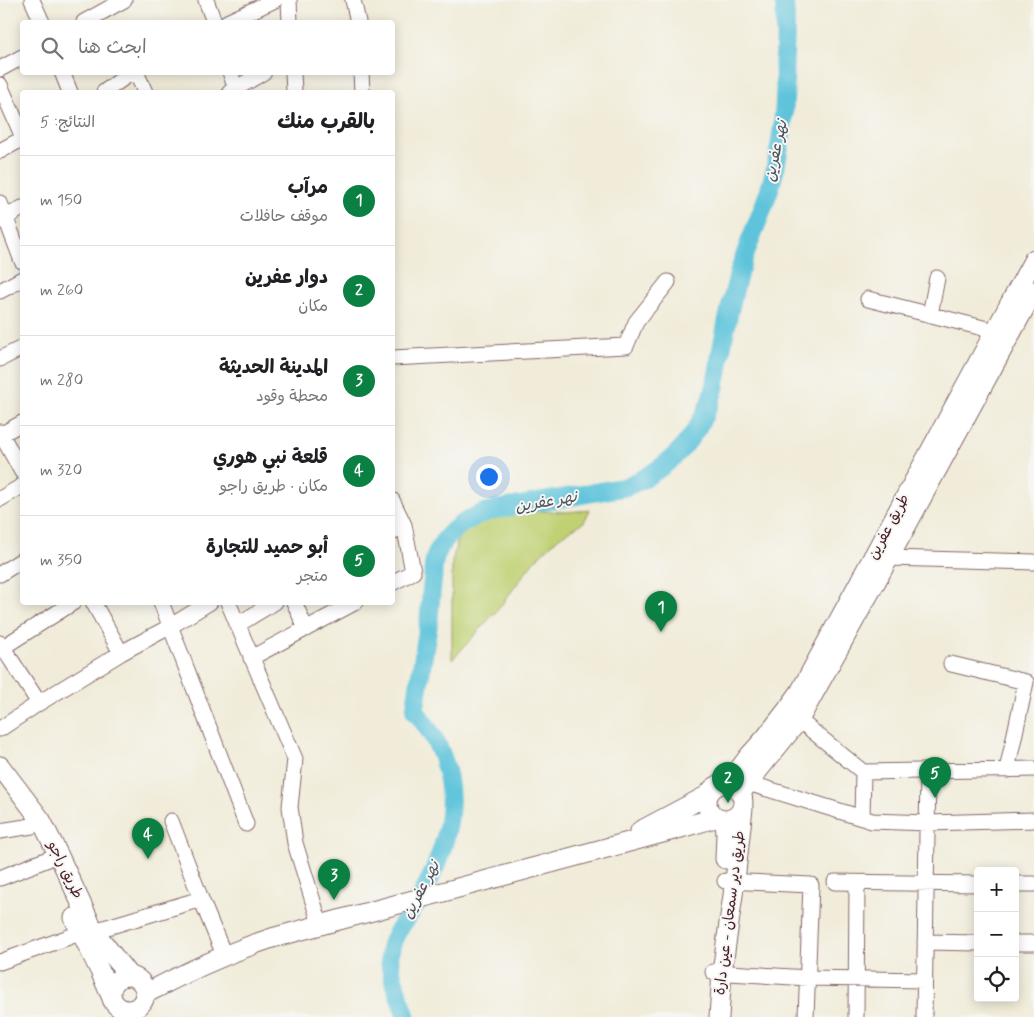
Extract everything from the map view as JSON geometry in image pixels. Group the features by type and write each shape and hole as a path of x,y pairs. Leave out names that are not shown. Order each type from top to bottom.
{"main road":[{"name":"طريق عفرين","path":"740,792 749,756 766,738 800,692 1034,259"},
{"name":"طريق عفرين","path":"740,792 799,720 1034,291"},
{"name":"طريق راجو","path":"0,766 59,856 100,971 111,996"},
{"name":"طريق راجو","path":"0,784 36,823 48,858 87,932 129,976"},
{"path":"145,994 224,955 272,938 677,829 720,819 729,820 738,816 740,792 722,784 716,786 708,795 612,846"},
{"name":"طريق دير سمعان - عين دارة","path":"708,1017 718,972 740,792"},
{"name":"طريق دير سمعان - عين دارة","path":"708,795 709,810 720,819 726,835 730,881"},
{"name":"طريق دير سمعان - عين دارة","path":"718,972 719,1017"},
{"path":"133,976 141,982 145,994 140,1005 126,1014 116,1006 111,996 111,991 119,978 133,976"}],"street":[{"path":"32,0 41,20"},
{"path":"89,20 109,11 124,0"},
{"path":"206,0 213,20"},
{"path":"231,20 275,0"},
{"path":"289,0 290,20"},
{"path":"353,0 358,20"},
{"path":"0,69 20,58"},
{"path":"63,75 69,90"},
{"path":"107,90 128,75"},
{"path":"137,75 144,90"},
{"path":"231,75 234,90"},
{"path":"237,90 260,75"},
{"path":"293,75 294,90"},
{"path":"361,75 361,90"},
{"path":"0,85 20,132"},
{"path":"0,151 20,138"},
{"path":"0,203 3,220 20,257"},
{"path":"3,220 20,209"},
{"path":"930,315 937,278"},
{"path":"0,291 20,280"},
{"path":"395,357 626,346 636,322 668,282"},
{"path":"868,299 995,332"},
{"path":"0,359 20,349"},
{"path":"20,424 0,434 20,469"},
{"path":"0,499 20,487"},
{"path":"395,514 413,572 395,581"},
{"path":"889,558 1034,562"},
{"path":"0,574 20,561"},
{"path":"39,703 1,647 69,605"},
{"path":"95,605 121,653"},
{"path":"162,605 246,824"},
{"path":"0,729 121,653 205,605"},
{"path":"229,605 295,759 290,807 294,834 320,924"},
{"path":"237,625 270,605"},
{"path":"295,605 306,629"},
{"path":"251,658 350,605"},
{"path":"951,664 1026,682 1007,770"},
{"path":"799,720 863,772 1034,769"},
{"path":"924,1017 928,771"},
{"path":"862,818 863,772"},
{"path":"740,792 872,821 928,823 1034,820"},
{"path":"171,821 224,955"},
{"path":"0,831 36,823"},
{"path":"0,878 48,858"},
{"path":"730,881 812,884 806,1017"},
{"path":"835,882 974,884"},
{"path":"856,1017 857,883"},
{"path":"1019,884 1034,884"},
{"path":"0,962 87,932 201,899"},
{"path":"925,942 974,943"},
{"path":"1019,943 1034,944"},
{"path":"718,972 808,978 925,980"}],"green space":[{"path":"590,510 584,522 559,537 533,562 500,607 452,660 452,562 458,538 478,518 542,511 567,512"}],"waterway":[{"name":"نهر عفرين","path":"406,1017 391,969 391,947 397,933 418,902 441,853 450,805 449,781 443,758 432,734 415,711 429,619 435,558 447,537 476,516 499,509 625,487 647,477 675,456 697,428 707,410 714,390 737,280 767,196 777,161 785,90 786,24 784,0"}],"place":[{"name":"مرآب","path":"661,632"},
{"name":"أبو حميد للتجارة","path":"935,798"},
{"name":"دوار عفرين","path":"728,803"},
{"name":"قلعة نبي هوري","path":"148,859"},
{"name":"المدينة الحديثة","path":"334,900"}]}
